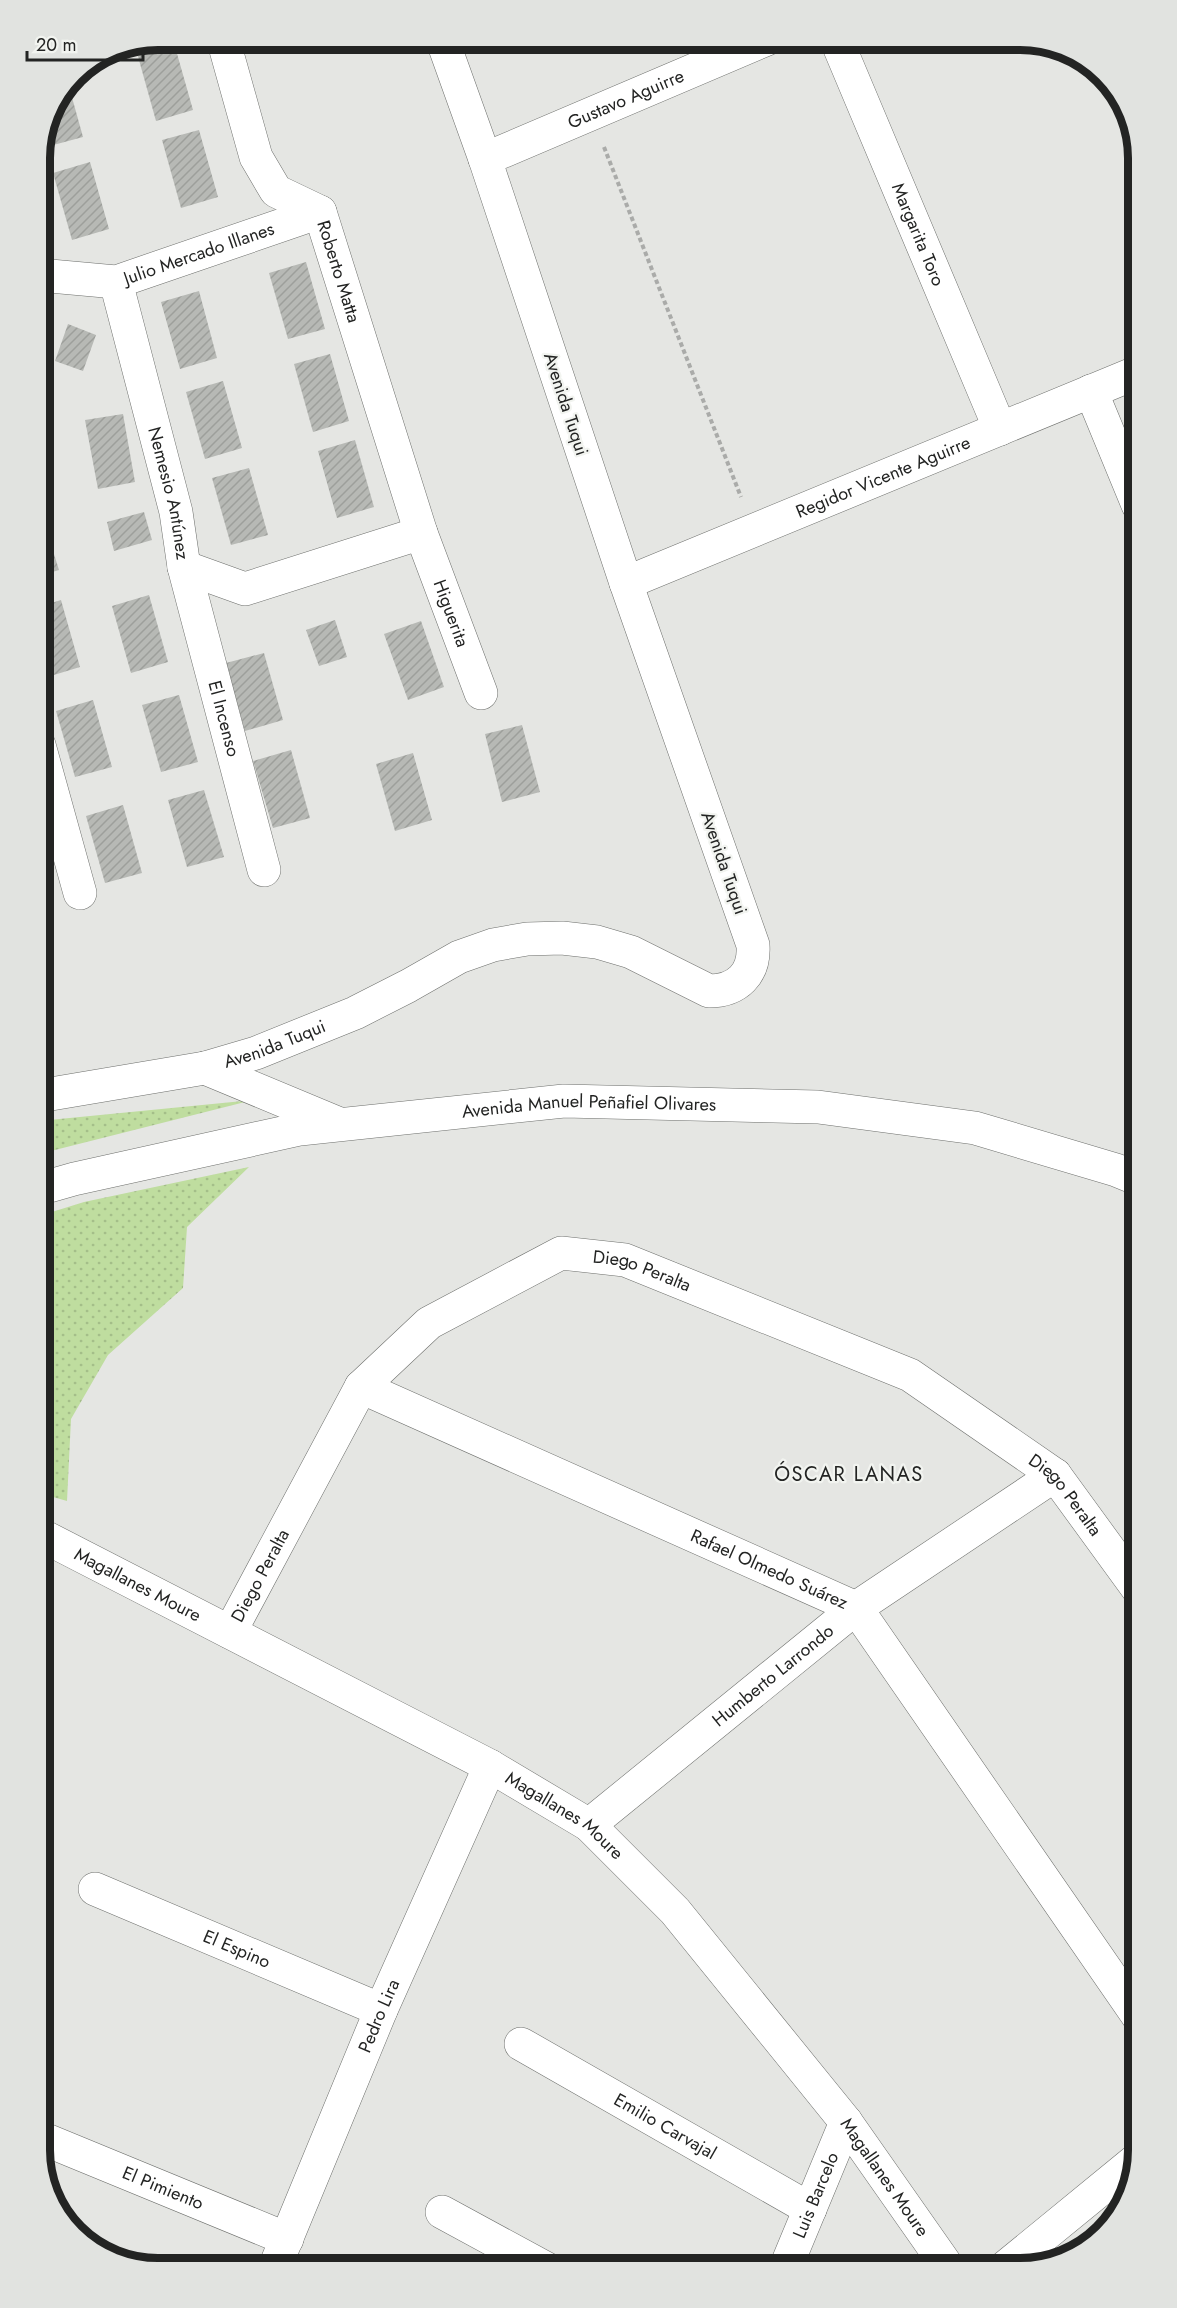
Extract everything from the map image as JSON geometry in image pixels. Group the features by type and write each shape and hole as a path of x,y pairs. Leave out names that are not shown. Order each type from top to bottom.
{"street":[{"name":"Roberto Matta","path":"226,50 256,158 276,191 320,212 421,533"},
{"name":"Avenida Tuqui","path":"50,1094 205,1068 306,1034 408,986 459,957 493,945 527,939 562,938 597,942 631,952 709,991 722,991 743,979 753,957 753,945 626,583 485,159 446,50"},
{"name":"Gustavo Aguirre","path":"485,159 590,112 740,50"},
{"name":"Margarita Toro","path":"841,50 1000,429"},
{"name":"Julio Mercado Illanes","path":"50,276 116,282 320,212"},
{"name":"Nemesio Antúnez","path":"116,282 176,512 184,567 244,589 421,533"},
{"name":"Regidor Vicente Aguirre","path":"626,583 1128,376"},
{"path":"1091,391 1128,481"},
{"name":"Higuerita","path":"421,533 481,693"},
{"name":"El Incenso","path":"184,567 264,870"},
{"path":"50,785 80,893"},
{"path":"205,1068 338,1124"},
{"name":"Avenida Manuel Peñafiel Olivares","path":"50,1186 300,1129 564,1101 818,1107 975,1128 1128,1175"},
{"name":"Diego Peralta","path":"230,1632 361,1387 429,1323 561,1253 625,1260 910,1375 1055,1474 1128,1575"},
{"name":"Rafael Olmedo Suárez","path":"361,1387 856,1608 1128,2002"},
{"name":"Humberto Larrondo","path":"589,1825 856,1608 1055,1474"},
{"name":"Magallanes Moure","path":"50,1540 490,1766 589,1825 675,1911 846,2122 941,2258"},
{"name":"Pedro Lira","path":"280,2254 381,2010 490,1766"},
{"name":"El Espino","path":"95,1888 381,2010"},
{"name":"Emilio Carvajal","path":"521,2044 810,2209"},
{"name":"Luis Barcelo","path":"790,2258 846,2122"},
{"name":"El Pimiento","path":"50,2142 280,2254"},
{"path":"1017,2258 1126,2170"},
{"path":"442,2212 527,2258"}],"path":[{"path":"590,112 753,530"}],"green space":[{"path":"253,1100 50,1151 50,1120"},
{"path":"249,1167 187,1227 183,1288 108,1355 71,1419 67,1501 50,1496 50,1213 84,1202"}],"building":[{"path":"150,50 176,50 193,110 156,121 137,53"},
{"path":"71,93 83,137 50,146 58,116"},
{"path":"199,130 218,197 181,208 162,140"},
{"path":"90,162 109,229 72,240 53,173"},
{"path":"306,262 325,329 288,339 269,273"},
{"path":"199,291 217,358 180,369 161,302"},
{"path":"68,324 96,335 83,371 55,361"},
{"path":"330,354 349,421 313,432 294,364"},
{"path":"223,381 242,448 205,459 186,392"},
{"path":"123,414 135,482 98,489 85,420"},
{"path":"355,440 374,507 337,518 318,451"},
{"path":"249,468 268,535 231,545 212,478"},
{"path":"144,512 152,540 114,551 107,522"},
{"path":"50,541 59,570 50,573"},
{"path":"149,595 168,662 131,673 112,606"},
{"path":"61,600 80,667 50,676 50,604"},
{"path":"335,620 347,657 319,666 306,630"},
{"path":"421,621 444,687 408,700 384,634"},
{"path":"264,653 283,720 245,731 226,663"},
{"path":"179,695 198,762 161,772 142,705"},
{"path":"93,700 112,767 75,777 56,711"},
{"path":"522,725 540,792 502,802 485,734"},
{"path":"291,750 310,818 273,828 253,761"},
{"path":"413,753 432,820 395,831 376,764"},
{"path":"204,790 224,857 187,867 168,800"},
{"path":"123,805 142,873 105,883 86,816"}],"district":[{"name":"ÓSCAR LANAS","path":"849,1474"}]}
